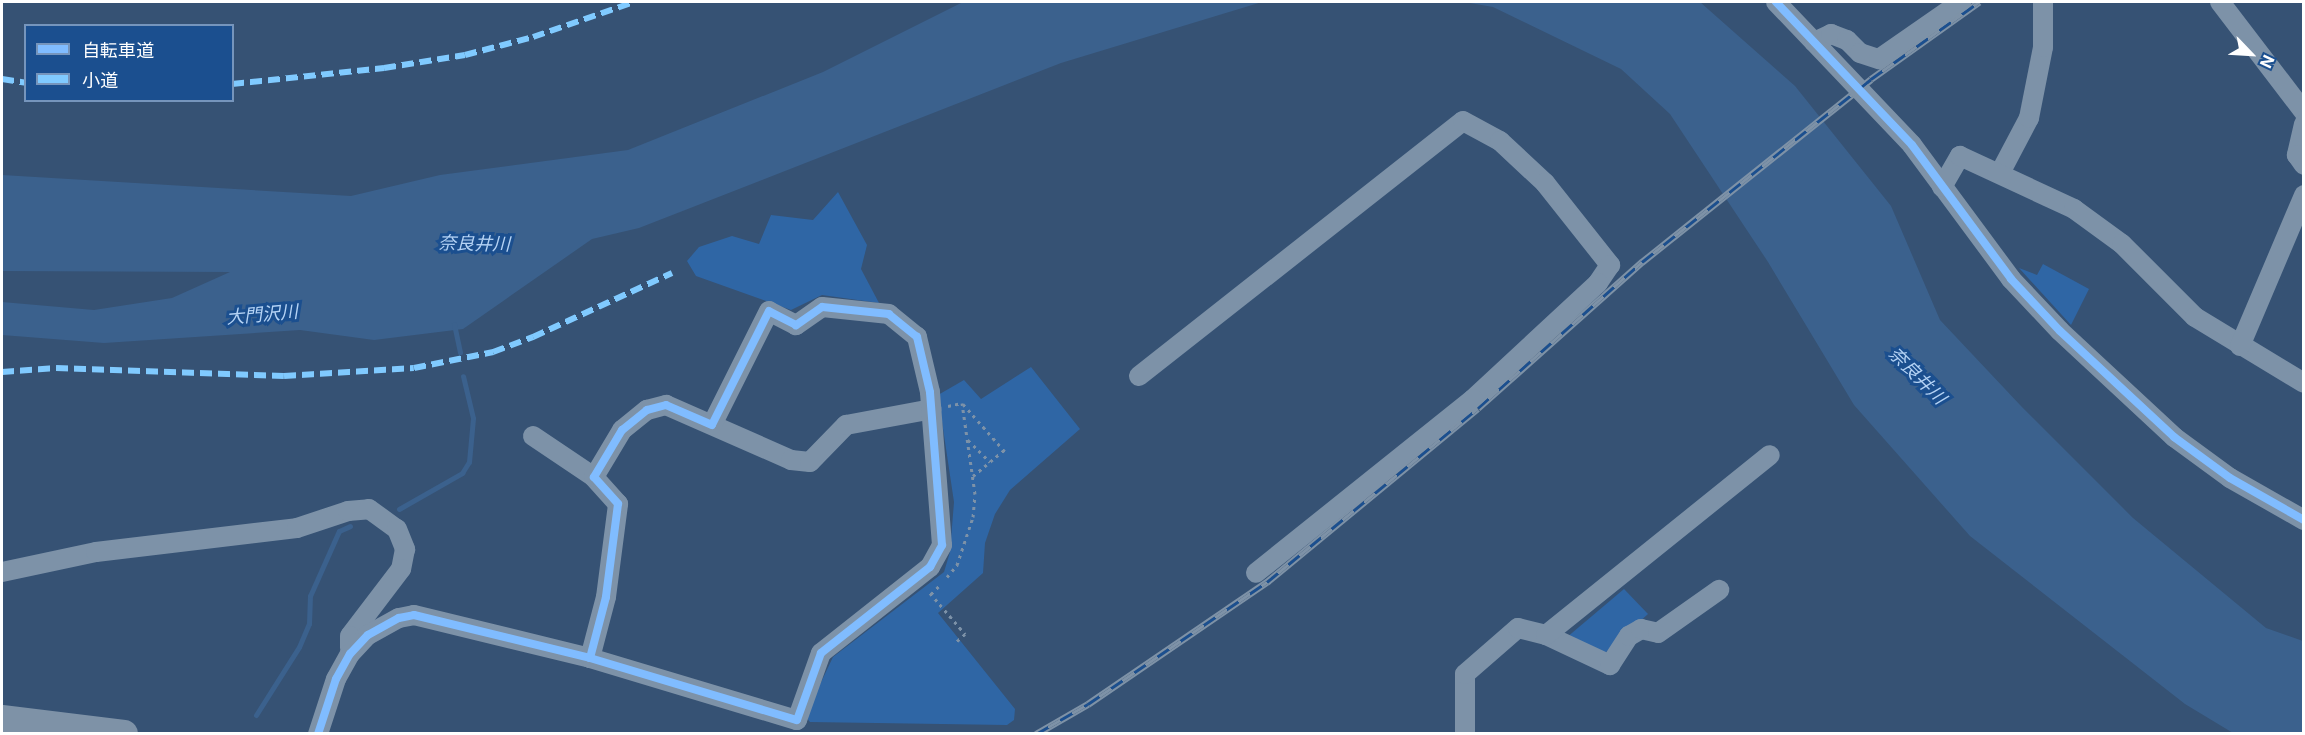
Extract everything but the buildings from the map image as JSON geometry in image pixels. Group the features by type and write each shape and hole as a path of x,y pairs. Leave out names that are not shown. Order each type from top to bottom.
{"highway":[{"path":"2,719 124,734"}],"street":[{"path":"1776,2 1912,145 2011,279 2060,331 2174,437 2230,478 2304,520"},
{"path":"1814,42 1831,34 1847,40 1860,53 1879,59 1961,2"},
{"path":"2000,173 2029,118 2043,47 2043,2"},
{"path":"2220,2 2304,112"},
{"path":"1140,376 1463,121 1500,141 1545,183 1610,265 1598,283 1473,399 1256,573"},
{"path":"2304,124 2297,154 2304,165"},
{"path":"1942,187 1960,156 2074,209 2122,244 2195,317 2304,383"},
{"path":"2240,346 2304,195"},
{"path":"318,734 336,678 350,654 368,635 414,615 590,658 798,720 821,652 930,567 942,545 932,409 917,337 889,314 822,307 796,325 768,311 712,425"},
{"path":"594,477 621,430 647,410 666,405 791,460 810,462 846,425 932,409"},
{"path":"532,436 594,477 618,504 606,597 590,658"},
{"path":"1546,635 1770,455"},
{"path":"2,572 96,552 297,528 348,511 369,509 397,529 405,549 401,569 350,636 350,654"},
{"path":"1465,734 1465,674 1518,628 1546,635 1610,665 1629,636 1641,629 1658,633 1719,590"}],"path":[{"path":"931,594 957,565 973,518 973,476 962,402 1007,454"},
{"path":"967,439 990,462"},
{"path":"973,476 1004,450"},
{"path":"917,578 965,634 955,643"}],"shaded area":[{"path":"838,192 867,245 861,269 879,303 822,295 791,310 696,276 687,261 699,247 732,236 759,244 771,215 813,220"},
{"path":"2043,264 2089,289 2071,325 2019,268 2037,275"},
{"path":"1031,367 1080,429 1010,490 995,514 985,543 983,573 938,613 1015,709 1014,720 1007,725 810,722 805,716 833,657 944,572 950,552 954,502 938,395 964,380 981,399"},
{"path":"1624,589 1648,614 1604,654 1566,638"}],"water":[{"path":"963,2 1262,2 1061,63 639,228 592,239 463,329 374,340 300,330 104,343 2,335 2,302 94,310 172,298 230,272 2,271 2,175 351,196 440,175 628,150 823,72"},
{"name":"奈良井川","path":"1464,2 1700,2 1795,86 1891,206 1940,320 2021,406 2133,518 2266,628 2303,641 2303,733 2233,733 2185,704 1970,536 1854,405 1768,262 1670,114 1621,69 1493,7"}],"waterway":[{"path":"454,324 460,352"},
{"path":"399,509 462,473 469,462 473,418 463,376"},
{"path":"256,715 299,647 309,624 310,596 339,531 350,526"}],"railway":[{"path":"1036,734 1088,704 1267,582 1478,408 1642,262 1871,79 1979,2"}],"marked path":[{"path":"234,84 384,68 465,55 533,37 634,2"},
{"path":"2,79 24,83"},
{"path":"2,372 56,368 284,376 414,368 493,352 533,337 672,273"}],"cycle path":[{"path":"1776,2 1912,145 2011,279 2060,331 2174,437 2230,478 2304,520"},
{"path":"318,734 336,679 350,654 368,635 399,618 414,615 590,658 797,720 821,653 930,567 942,545 930,392 917,337 889,314 822,307 796,325 769,311 712,425 666,405 647,410 622,430 594,477 618,504 606,597 590,658"}],"water label":[{"name":"大門沢川","path":"262,315"}]}
